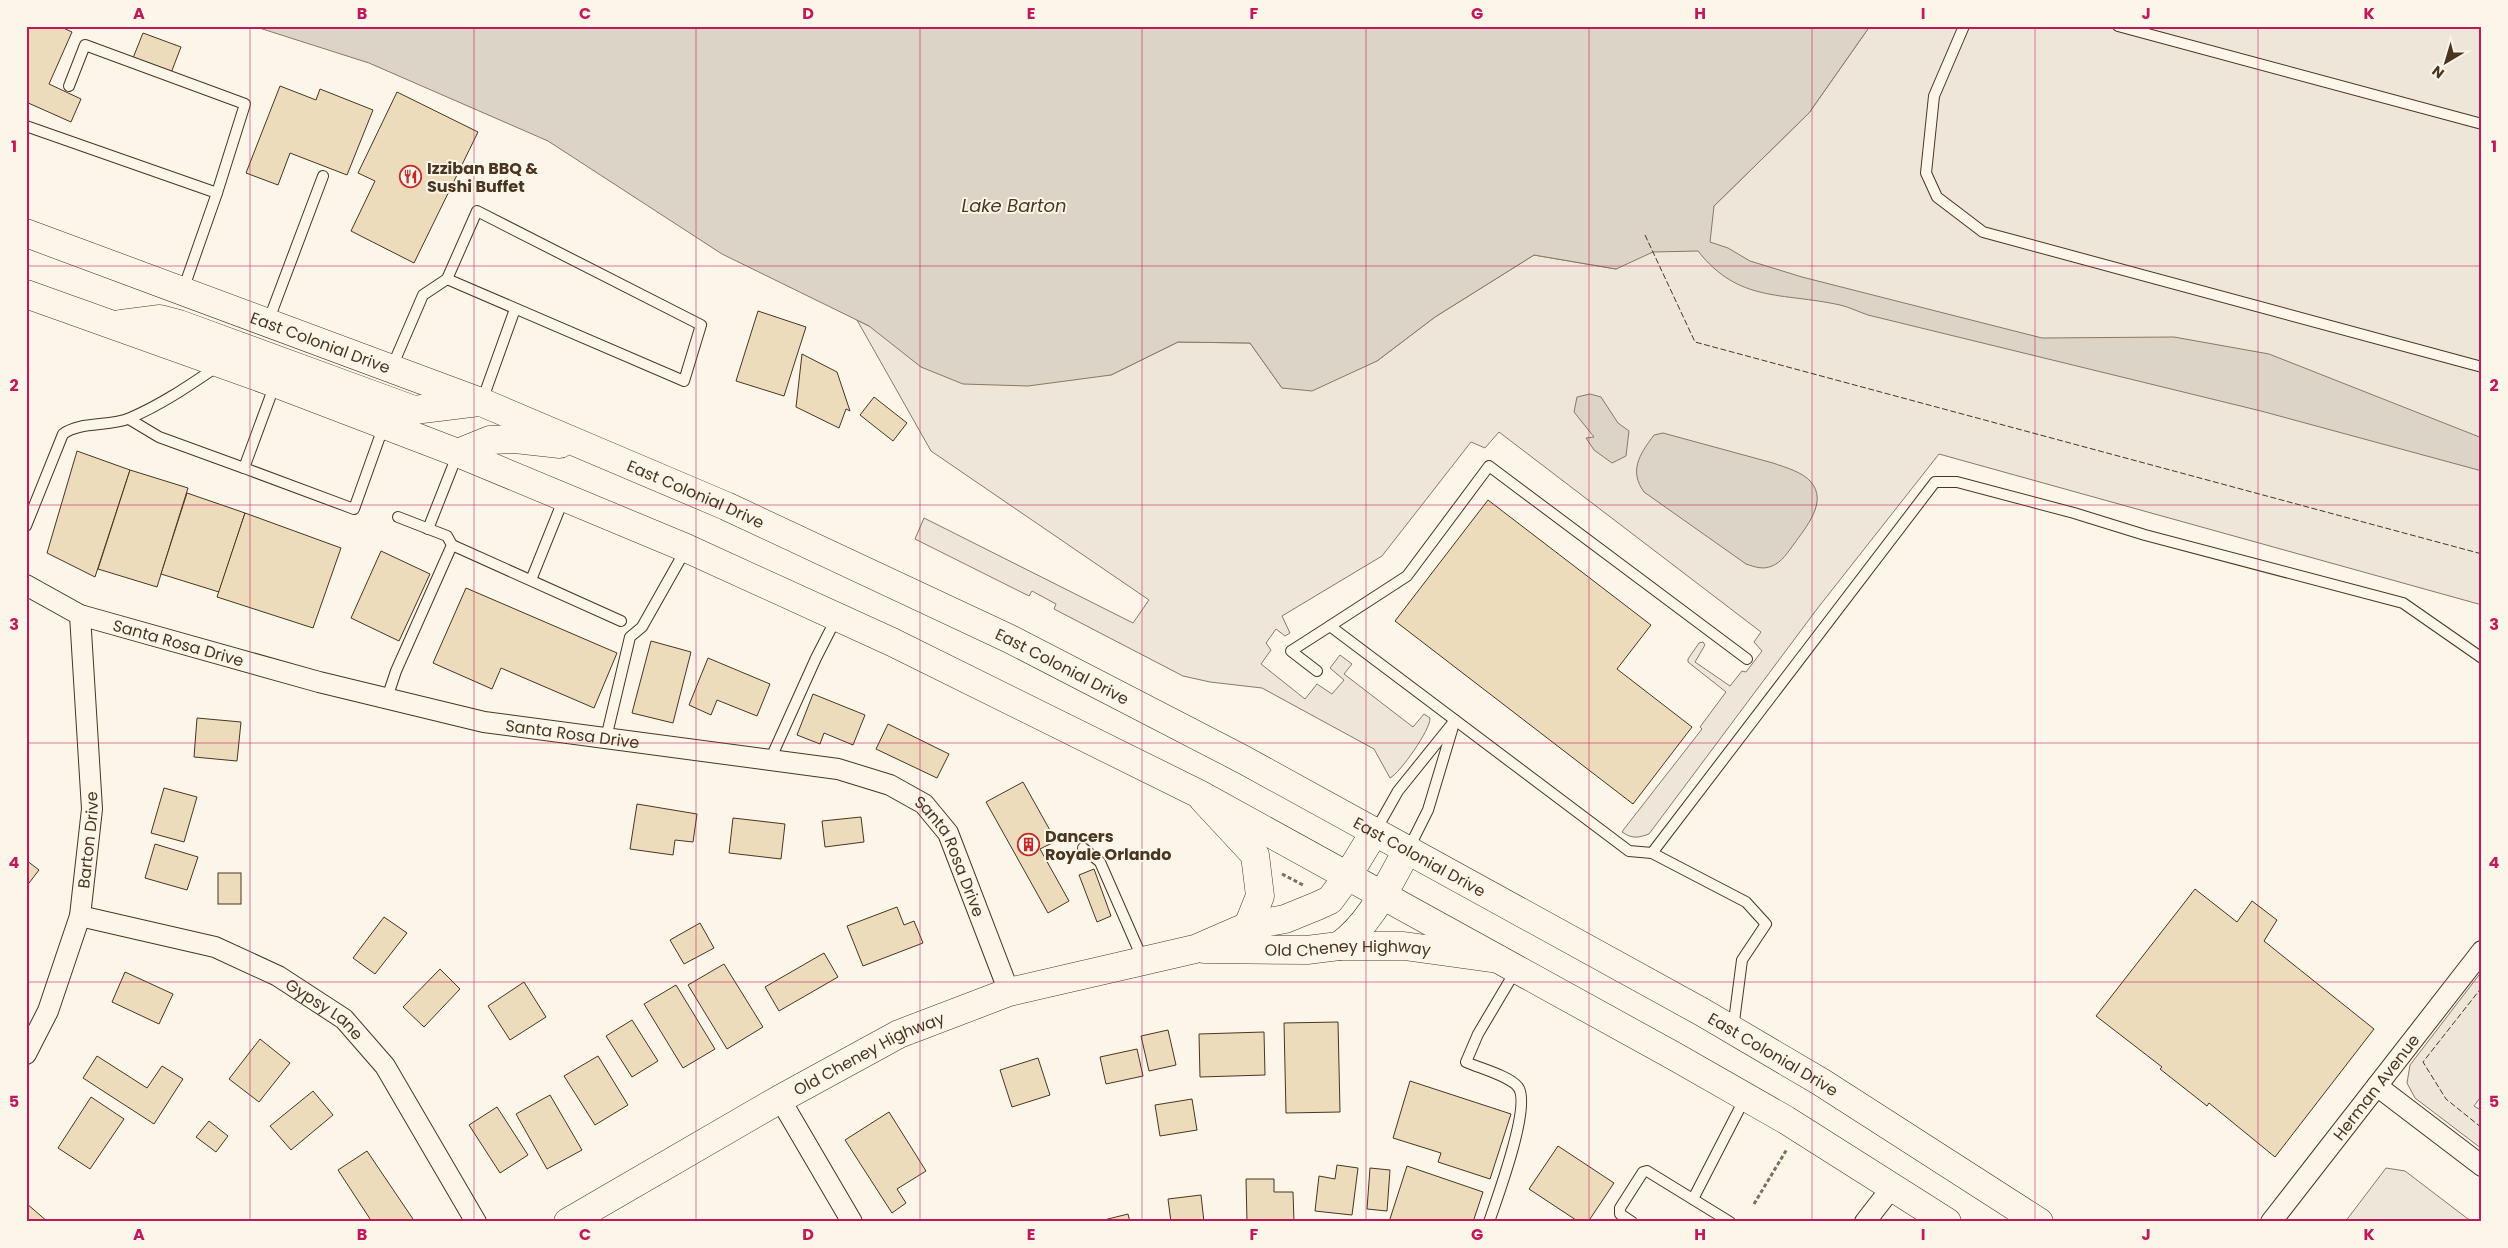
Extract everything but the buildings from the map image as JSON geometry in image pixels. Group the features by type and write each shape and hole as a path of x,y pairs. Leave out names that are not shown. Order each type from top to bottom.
{"main road":[{"name":"East Colonial Drive","path":"26,233 482,402 734,510 1010,639 1134,701 1375,831 1733,1030 1927,1149 2039,1222"},
{"path":"26,294 275,383 458,453 686,548 837,616 1199,794 1746,1097 1893,1186 1947,1222"},
{"path":"114,325 160,319 179,324 414,410 482,402"},
{"path":"458,453 490,440 506,439 589,447"},
{"path":"1199,794 1255,855 1260,896 1248,926"},
{"name":"Old Cheney Highway","path":"568,1222 780,1099 899,1034 1009,992 1195,949 1248,926 1285,919 1330,900 1347,877 1375,831"},
{"path":"1339,946 1354,935 1368,919 1408,849"},
{"name":"Old Cheney Highway","path":"1195,949 1307,950 1339,946 1404,946 1508,964"}],"street":[{"name":"Santa Rosa Drive","path":"26,585 80,615 387,698 484,722 838,769 890,785 924,804 948,833 1009,992"},
{"name":"Barton Drive","path":"26,1054 48,1011 80,916 92,809 80,615"},
{"name":"Gypsy Lane","path":"80,916 215,947 278,976 344,1019 385,1066 476,1222"},
{"name":"Herman Avenue","path":"2272,1222 2482,951"},
{"path":"2377,1086 2482,1166"},
{"path":"780,1099 852,1222"},
{"path":"1865,1222 1893,1186"}],"lane":[{"path":"1964,26 1934,96 1926,173 1937,197 1983,232 2482,368"},
{"path":"2118,26 2482,124"},
{"path":"69,86 85,45 245,104 217,193 183,290"},
{"path":"26,126 217,193"},
{"path":"268,322 324,176"},
{"path":"392,368 423,295 447,279 477,211 702,325 684,381 515,310 447,279"},
{"path":"482,402 515,310"},
{"path":"26,526 63,434 71,428 91,427 129,419 174,395 222,364"},
{"path":"244,468 275,383"},
{"path":"129,419 159,437 354,509 384,424"},
{"path":"428,529 458,453"},
{"path":"1317,671 1291,651 1408,576 1489,466 1747,660"},
{"path":"1652,854 1935,482 1957,482 2074,513 2145,535 2403,603 2482,658"},
{"path":"531,580 565,496"},
{"path":"398,517 447,536 452,545 621,621"},
{"path":"387,698 396,671 452,545"},
{"path":"606,738 630,637 642,627 686,548"},
{"path":"770,760 837,616"},
{"path":"1330,626 1629,851 1652,854 1746,902 1766,924 1742,960 1733,1030"},
{"path":"1375,831 1398,790 1455,720"},
{"path":"1408,849 1428,810 1455,720"},
{"path":"1083,848 1100,862 1143,961"},
{"path":"1490,1222 1518,1128 1523,1104 1522,1093 1511,1081 1466,1062 1508,964"},
{"path":"1693,1199 1746,1097"},
{"path":"1632,1222 1620,1214 1620,1208 1643,1172 1647,1171 1730,1222"}],"path":[{"path":"1279,873 1310,889"},
{"path":"1754,1204 1787,1149"}],"shaded area":[{"path":"1870,26 2482,26 2482,605 1939,454 1817,609 1649,834 1635,837 1622,832 1702,729 1700,727 1726,692 1688,662 1688,659 1699,643 1703,642 1705,645 1695,662 1730,686 1742,671 1746,672 1762,651 1754,642 1761,632 1499,432 1485,448 1471,442 1382,556 1282,616 1290,633 1285,636 1276,629 1266,643 1271,650 1261,664 1305,699 1317,684 1332,694 1344,680 1330,668 1340,655 1352,664 1344,674 1413,727 1424,714 1430,718 1426,731 1414,750 1401,768 1390,778 1374,749 1262,688 1210,682 1183,676 1054,609 1056,604 1032,591 1029,596 915,539 924,518 1133,623 1149,600 931,451 857,320 869,326 1111,375 1178,342 1250,343 1282,388 1377,361 1435,317 1534,255 1616,269 1714,206 1809,113"},
{"path":"2482,971 2482,1095 2474,1106 2482,1111 2482,1149 2415,1098 2407,1083 2410,1065"},
{"path":"2386,1168 2405,1171 2472,1222 2345,1222"}],"water":[{"name":"Lake Barton","path":"253,26 1870,26 1809,113 1714,206 1710,242 1728,248 1750,261 1802,277 2042,338 2174,337 2269,354 2482,438 2482,471 2261,411 1868,315 1840,305 1762,293 1745,288 1729,280 1713,268 1698,251 1653,252 1616,269 1534,255 1435,317 1377,361 1312,391 1282,388 1250,343 1178,342 1111,375 1028,386 963,384 921,367 869,326 722,254 548,141 369,63"},
{"path":"1590,394 1601,397 1618,423 1629,431 1626,456 1612,463 1594,450 1586,438 1594,437 1574,412 1577,397"},
{"path":"1663,433 1773,463 1808,478 1816,490 1816,506 1804,530 1782,559 1776,564 1765,568 1746,564 1644,492 1637,477 1640,456 1654,435"}],"fence":[{"path":"1645,235 1695,342 2482,554"},
{"path":"2482,987 2423,1062 2446,1099 2482,1128"}],"place":[{"name":"Izziban BBQ & Sushi Buffet","path":"411,177"},
{"name":"Dancers Royale Orlando","path":"1029,845"}]}
